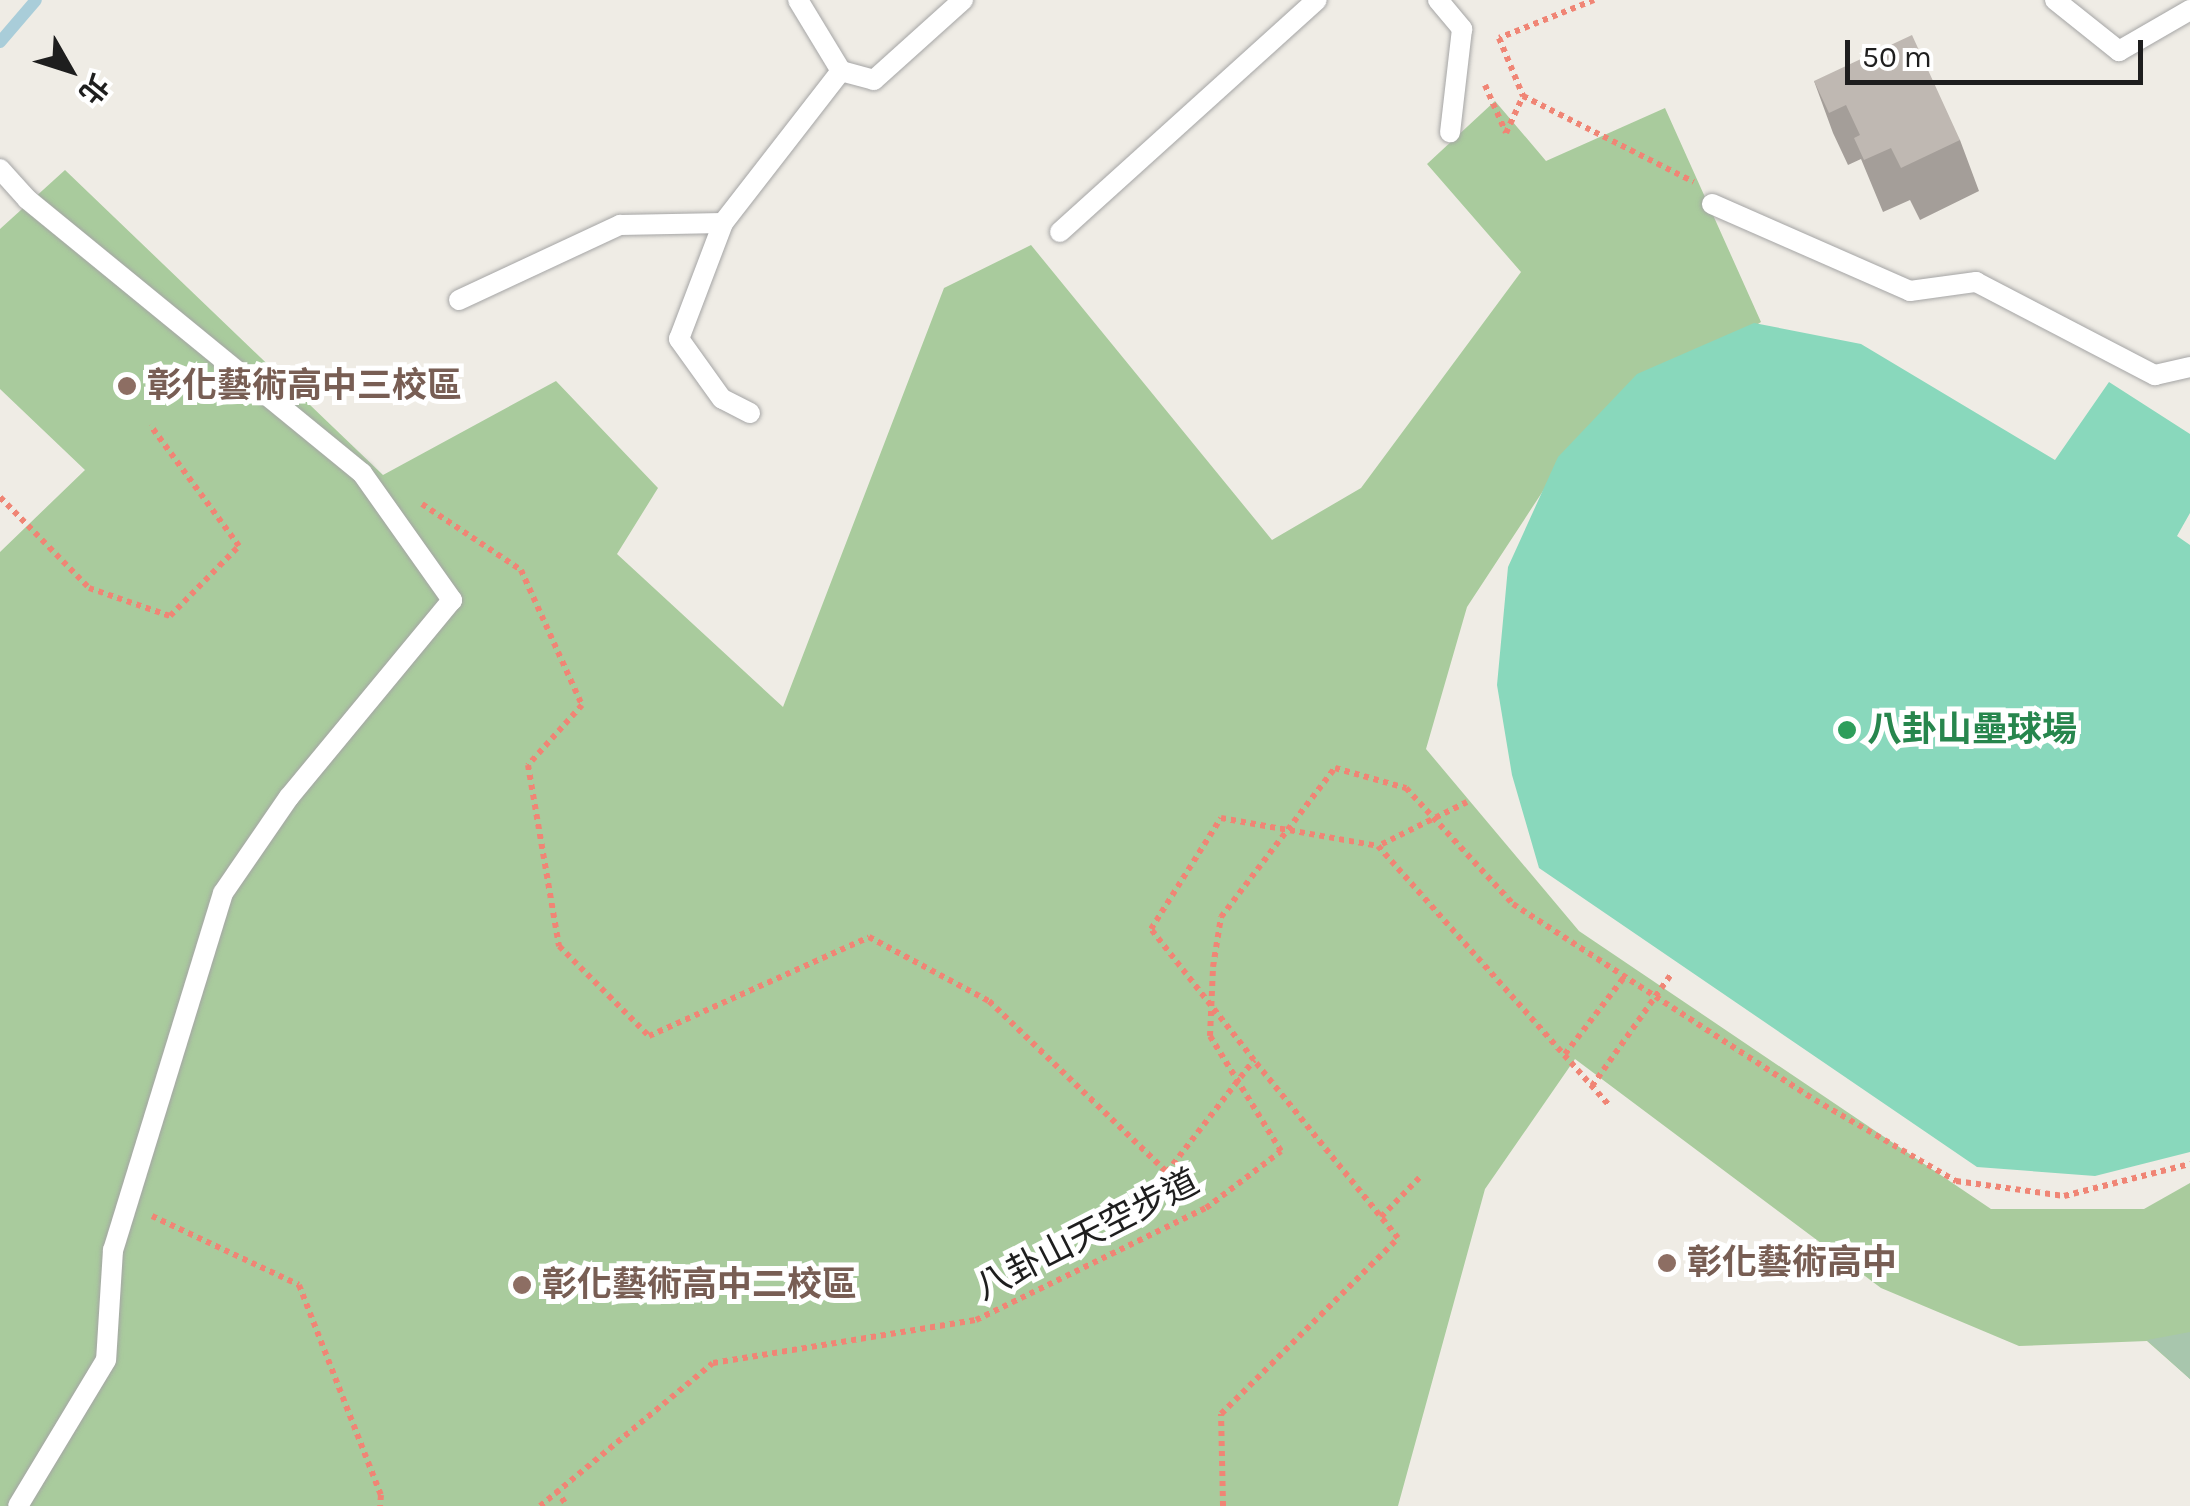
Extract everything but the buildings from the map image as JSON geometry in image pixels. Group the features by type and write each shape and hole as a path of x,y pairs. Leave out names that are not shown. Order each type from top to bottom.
{"lane":[{"path":"798,0 841,71 874,80 962,0"},
{"path":"1060,232 1317,0"},
{"path":"1438,0 1462,28 1450,132"},
{"path":"2055,0 2119,51 2190,10"},
{"path":"750,413 722,399 679,339 722,222 841,71"},
{"path":"0,169 28,199 362,474 452,600 290,797 223,893 113,1250 106,1360 18,1506"},
{"path":"1712,204 1910,292 1976,282 2155,375 2190,366"},
{"path":"459,300 620,225 722,222"}],"path":[{"path":"1594,0 1499,38 1523,96 1698,184"},
{"path":"1484,81 1506,133 1523,96"},
{"path":"0,497 89,588 170,616 239,546 150,424"},
{"path":"398,520 414,499 521,570 582,705 528,766 559,946 649,1036 869,936 989,1000 1167,1172 1254,1060"},
{"name":"八卦山天空步道","path":"540,1506 713,1364 976,1320 1206,1208 1281,1151 1210,1036 1212,967 1221,917 1336,768 1406,788 1513,904 1815,1100 1956,1181 2064,1196 2190,1164"},
{"path":"1223,1506 1221,1414 1398,1238 1150,929 1222,818 1378,846 1467,802"},
{"path":"1378,846 1609,1105"},
{"path":"1592,1086 1672,974"},
{"path":"1564,1055 1625,976"},
{"path":"1381,1217 1422,1176"},
{"path":"127,1204 299,1284 381,1494 380,1506"},
{"path":"556,1490 568,1506"}],"green space":[{"path":"1495,101 1546,161 1665,108 1761,322 1577,439 1467,607 1426,749 1579,931 1991,1209 2144,1209 2190,1183 2190,1379 2147,1341 2019,1346 1881,1288 1575,1059 1485,1189 1398,1506 0,1506 0,552 85,470 0,389 0,229 65,170 383,475 556,381 658,488 617,554 783,707 944,288 1031,245 1272,540 1361,488 1521,272 1427,164"},
{"name":"八卦山壘球場","path":"1754,323 1861,344 2055,460 2109,382 2190,434 2190,513 2177,536 2190,545 2190,1152 2095,1176 1977,1167 1539,868 1512,775 1497,685 1508,567 1558,457 1637,374"},
{"path":"2190,1332 2190,1379 2147,1340"}],"waterway":[{"path":"0,42 36,0"}],"place":[{"name":"彰化藝術高中三校區","path":"127,386"},
{"name":"八卦山壘球場","path":"1847,730"},
{"name":"彰化藝術高中","path":"1667,1263"},
{"name":"彰化藝術高中二校區","path":"522,1285"}]}
